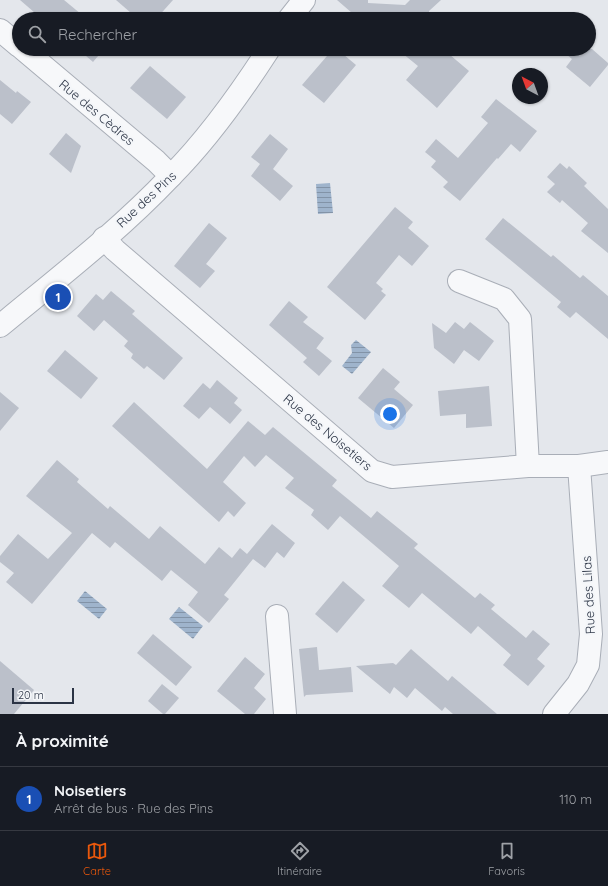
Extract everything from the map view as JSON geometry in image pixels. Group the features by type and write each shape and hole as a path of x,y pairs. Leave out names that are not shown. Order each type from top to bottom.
{"street":[{"path":"295,12 304,0"},
{"path":"0,30 12,40"},
{"name":"Rue des Cèdres","path":"31,56 156,161 171,176"},
{"name":"Rue des Pins","path":"0,326 104,238 171,176 221,119 264,56"},
{"name":"Rue des Noisetiers","path":"104,238 121,255 372,471 392,477 528,466 579,466 608,462"},
{"path":"459,281 504,299 520,319 528,466"},
{"name":"Rue des Lilas","path":"554,714 578,684 588,665 589,657 591,634 579,466"},
{"path":"277,616 285,714"}],"water":[{"path":"330,183 333,213 318,214 316,184"},
{"path":"356,340 371,352 352,374 342,366 352,353 351,345"},
{"path":"85,591 107,609 99,619 77,601"},
{"path":"179,607 203,626 193,639 169,619"}],"building":[{"path":"20,0 64,0 79,12 34,12"},
{"path":"116,0 173,0 162,12 130,12"},
{"path":"337,0 368,0 368,3 405,5 410,0 441,0 429,12 351,12"},
{"path":"596,52 608,63 608,65 590,87 566,67 572,59 568,56 596,56"},
{"path":"86,56 98,56 93,62"},
{"path":"327,56 345,56 356,65 324,103 302,85"},
{"path":"406,56 451,56 469,71 437,108 406,80 418,66"},
{"path":"150,66 186,97 167,119 130,88"},
{"path":"0,80 16,93 17,91 31,102 12,124 0,114"},
{"path":"496,99 537,131 520,152 511,144 460,201 443,187 448,182 431,167 436,161 425,152 436,139 458,158 488,123 481,117"},
{"path":"66,133 81,146 71,173 49,154"},
{"path":"270,134 288,149 273,169 293,186 280,201 251,176 260,164 251,157"},
{"path":"560,163 567,169 569,166 587,183 584,186 608,209 608,253 581,231 588,223 562,200 560,203 547,192 555,184 547,177"},
{"path":"395,207 413,222 408,228 429,246 412,266 399,255 376,283 383,289 381,291 386,295 365,320 327,287"},
{"path":"503,218 551,257 553,255 580,278 583,275 608,296 608,339 576,312 570,318 557,307 561,302 485,239"},
{"path":"209,223 227,238 206,264 215,271 200,288 174,266"},
{"path":"111,291 135,311 132,314 183,358 164,380 147,366 144,369 131,358 133,354 124,346 128,341 104,320 94,331 77,316 96,294 103,300"},
{"path":"289,301 308,317 303,322 324,338 316,348 332,361 319,376 303,362 307,358 269,325"},
{"path":"455,322 464,329 470,322 494,341 479,361 464,350 454,364 434,348 432,323 446,333"},
{"path":"65,350 98,378 81,399 47,371"},
{"path":"383,368 400,382 394,389 413,405 394,428 358,398"},
{"path":"217,380 238,398 234,403 242,410 230,424 210,407 199,419 183,406 203,383 210,389"},
{"path":"489,386 492,426 466,428 466,414 440,416 438,391"},
{"path":"0,392 19,408 0,431"},
{"path":"134,402 207,469 248,421 265,435 273,427 337,480 332,486 371,518 377,511 418,544 414,548 475,598 480,593 495,605 491,609 526,638 533,630 550,644 537,659 545,666 528,686 503,665 511,655 478,626 471,634 422,593 409,608 382,586 399,566 340,516 328,530 311,515 314,510 285,488 294,478 266,455 255,467 244,456 223,482 246,503 234,517 228,511 219,522 112,426"},
{"path":"57,460 79,479 77,482 108,509 110,506 149,539 160,526 205,564 219,547 232,558 240,548 247,554 272,524 295,543 284,558 277,552 265,568 253,559 224,595 229,599 209,623 188,605 198,592 171,570 162,581 115,542 110,548 92,533 32,604 6,582 14,573 0,562 0,556 18,534 48,559 72,533 26,496"},
{"path":"343,581 365,600 337,633 315,614"},
{"path":"153,634 192,667 176,686 137,653"},
{"path":"317,647 319,670 351,667 353,692 306,695 304,697 299,649"},
{"path":"411,649 448,681 452,676 497,714 453,714 445,707 442,711 415,688 407,698 394,687 390,694 356,666 393,663 396,665"},
{"path":"245,657 265,674 254,688 266,699 254,714 245,714 217,691"},
{"path":"0,661 34,690 14,714 0,714"},
{"path":"162,684 179,698 165,714 163,714 148,701"}],"place":[{"name":"Noisetiers","path":"58,297"}]}
